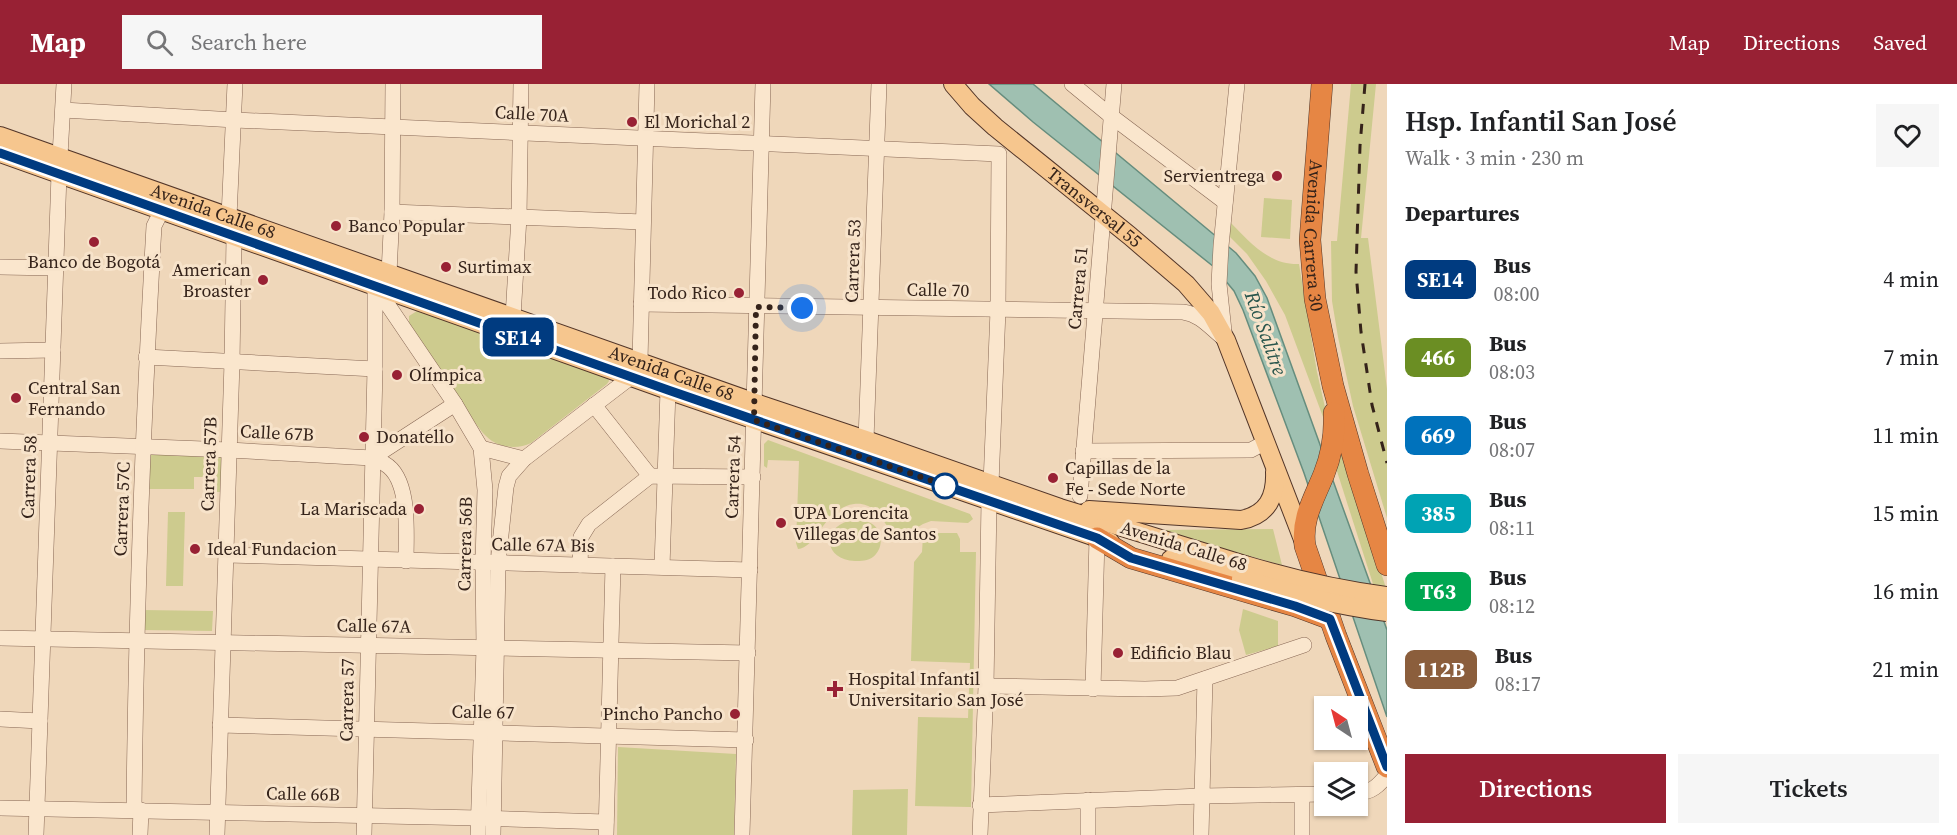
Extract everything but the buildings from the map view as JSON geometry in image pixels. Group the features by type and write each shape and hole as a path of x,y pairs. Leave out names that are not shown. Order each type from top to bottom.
{"highway":[{"name":"Avenida Carrera 30","path":"1322,84 1310,240 1315,299 1333,386 1387,565"},
{"name":"Avenida Carrera 30","path":"1333,386 1335,428 1329,457 1308,510 1304,528 1305,546 1330,619 1387,767"},
{"path":"1097,538 1131,558 1295,606 1330,619"}],"main road":[{"name":"Transversal 55","path":"953,84 995,127 1104,208 1193,291 1211,313 1226,340"},
{"name":"Avenida Calle 68","path":"0,135 59,166 161,212 375,286 635,369 990,493 1060,508 1317,600 1387,612"},
{"name":"Avenida Calle 68","path":"0,153 59,166 229,217 389,273 513,317 635,369 668,390 866,440 1097,538 1243,572 1387,596"},
{"name":"Avenida Carrera 30","path":"1226,340 1305,546"},
{"path":"1060,508 1241,520 1262,509 1273,497 1276,482 1275,464"}],"street":[{"name":"Carrera 58","path":"36,835 55,268 64,84"},
{"path":"229,217 235,84"},
{"path":"389,273 393,84"},
{"path":"513,317 519,217 521,84"},
{"path":"635,369 641,304 647,84"},
{"name":"Carrera 54","path":"742,835 763,84"},
{"name":"Carrera 53","path":"866,440 879,84"},
{"path":"1072,84 1111,121 1225,202"},
{"name":"Carrera 51","path":"1080,496 1114,84"},
{"path":"1226,340 1220,308 1219,284 1237,84"},
{"name":"Calle 70A","path":"63,110 235,120 999,154 998,310"},
{"name":"Carrera 57C","path":"140,835 136,640 146,357 154,226 161,212"},
{"path":"392,212 643,222"},
{"name":"Carrera 57B","path":"218,835 234,237"},
{"path":"0,267 55,268"},
{"name":"Carrera 57","path":"364,835 375,286"},
{"name":"Carrera 56B","path":"375,286 455,404 481,448 491,563 486,818 493,835"},
{"name":"Calle 70","path":"641,304 1189,313 1202,319 1226,340"},
{"path":"980,835 998,310"},
{"path":"0,351 52,350"},
{"path":"146,357 375,369"},
{"name":"Carrera 56B","path":"491,563 509,476 524,459 594,405 635,369"},
{"path":"662,567 668,390"},
{"path":"372,458 455,404"},
{"path":"594,405 650,476"},
{"name":"Calle 67B","path":"0,441 372,458"},
{"path":"1083,451 1251,450 1266,442"},
{"path":"481,448 524,459"},
{"path":"372,458 387,464 398,480 405,498 406,561"},
{"path":"580,565 581,537 589,524 650,476 753,477"},
{"path":"1093,689 1097,538"},
{"name":"Calle 67A Bis","path":"226,555 750,570"},
{"path":"606,829 613,566"},
{"name":"Calle 67A","path":"0,638 748,653"},
{"path":"986,686 1093,689 1177,688 1304,645"},
{"path":"1201,835 1205,679"},
{"path":"0,719 40,721"},
{"name":"Calle 67","path":"220,725 746,740"},
{"path":"1368,792 1387,775"},
{"path":"980,805 1202,796 1314,794"},
{"path":"1302,795 1302,835"},
{"path":"1088,800 1088,835"},
{"name":"Calle 66B","path":"0,808 486,818 606,829"},
{"name":"Carrera 56B","path":"478,835 486,818"}],"shaded area":[{"path":"1351,84 1376,84 1361,238 1368,238 1387,389 1387,518 1353,406 1332,301 1331,241 1337,241"},
{"path":"1264,198 1292,200 1290,239 1261,237"},
{"path":"1229,221 1252,244 1269,256 1278,261 1299,264 1317,372 1329,425 1326,425 1285,315 1266,281 1247,254 1228,235"},
{"path":"417,311 603,373 607,375 609,381 531,443 516,447 501,445 489,439 478,427 409,324 409,316"},
{"path":"768,440 970,514 973,519 968,523 931,521 900,538 870,507 854,504 835,512 811,542 798,549 796,543 799,461 768,460 767,468 764,466 764,444"},
{"path":"1340,446 1386,588 1374,587 1335,465"},
{"path":"146,452 224,453 222,492 208,492 208,477 194,477 194,489 146,489"},
{"path":"168,512 185,512 183,586 166,586"},
{"path":"849,521 866,521 877,528 881,543 877,553 871,558 860,561 845,559 832,550 830,536 840,525"},
{"path":"1273,529 1282,565 1157,530"},
{"path":"928,533 957,533 960,539 960,552 976,552 971,807 915,806 918,717 968,718 970,663 911,661 914,562 922,552 923,536"},
{"path":"1243,609 1278,621 1278,646 1246,655 1239,630"},
{"path":"142,610 213,611 212,631 142,630"},
{"path":"618,747 736,754 734,835 617,835"},
{"path":"908,789 907,835 852,835 853,790"}],"water":[{"name":"Río Salitre","path":"989,84 1033,84 1236,253 1255,276 1267,298 1387,630 1387,717 1304,473 1234,291 1214,267"}],"railway":[{"path":"1365,84 1360,146 1356,272 1361,332 1372,405 1387,463"}],"bus line":[{"name":"SE14","path":"0,153 668,390 1097,538 1131,558 1295,606 1330,619 1387,767"}],"place":[{"name":"El Morichal 2","path":"632,122"},
{"name":"Servientrega","path":"1277,176"},
{"name":"Banco Popular","path":"336,226"},
{"name":"Banco de Bogotá","path":"94,242"},
{"name":"Surtimax","path":"446,267"},
{"name":"American Broaster","path":"263,280"},
{"name":"Todo Rico","path":"739,293"},
{"name":"Olímpica","path":"397,375"},
{"name":"Central San Fernando","path":"16,398"},
{"name":"Donatello","path":"364,437"},
{"name":"Capillas de la Fe - Sede Norte","path":"1053,478"},
{"name":"La Mariscada","path":"419,509"},
{"name":"UPA Lorencita Villegas de Santos","path":"781,523"},
{"name":"Ideal Fundacion","path":"195,549"},
{"name":"Edificio Blau","path":"1118,653"},
{"name":"Hospital Infantil Universitario San José","path":"835,689"},
{"name":"Pincho Pancho","path":"735,714"}],"route":[{"path":"802,308 756,307 754,420 953,488 945,486"}]}
